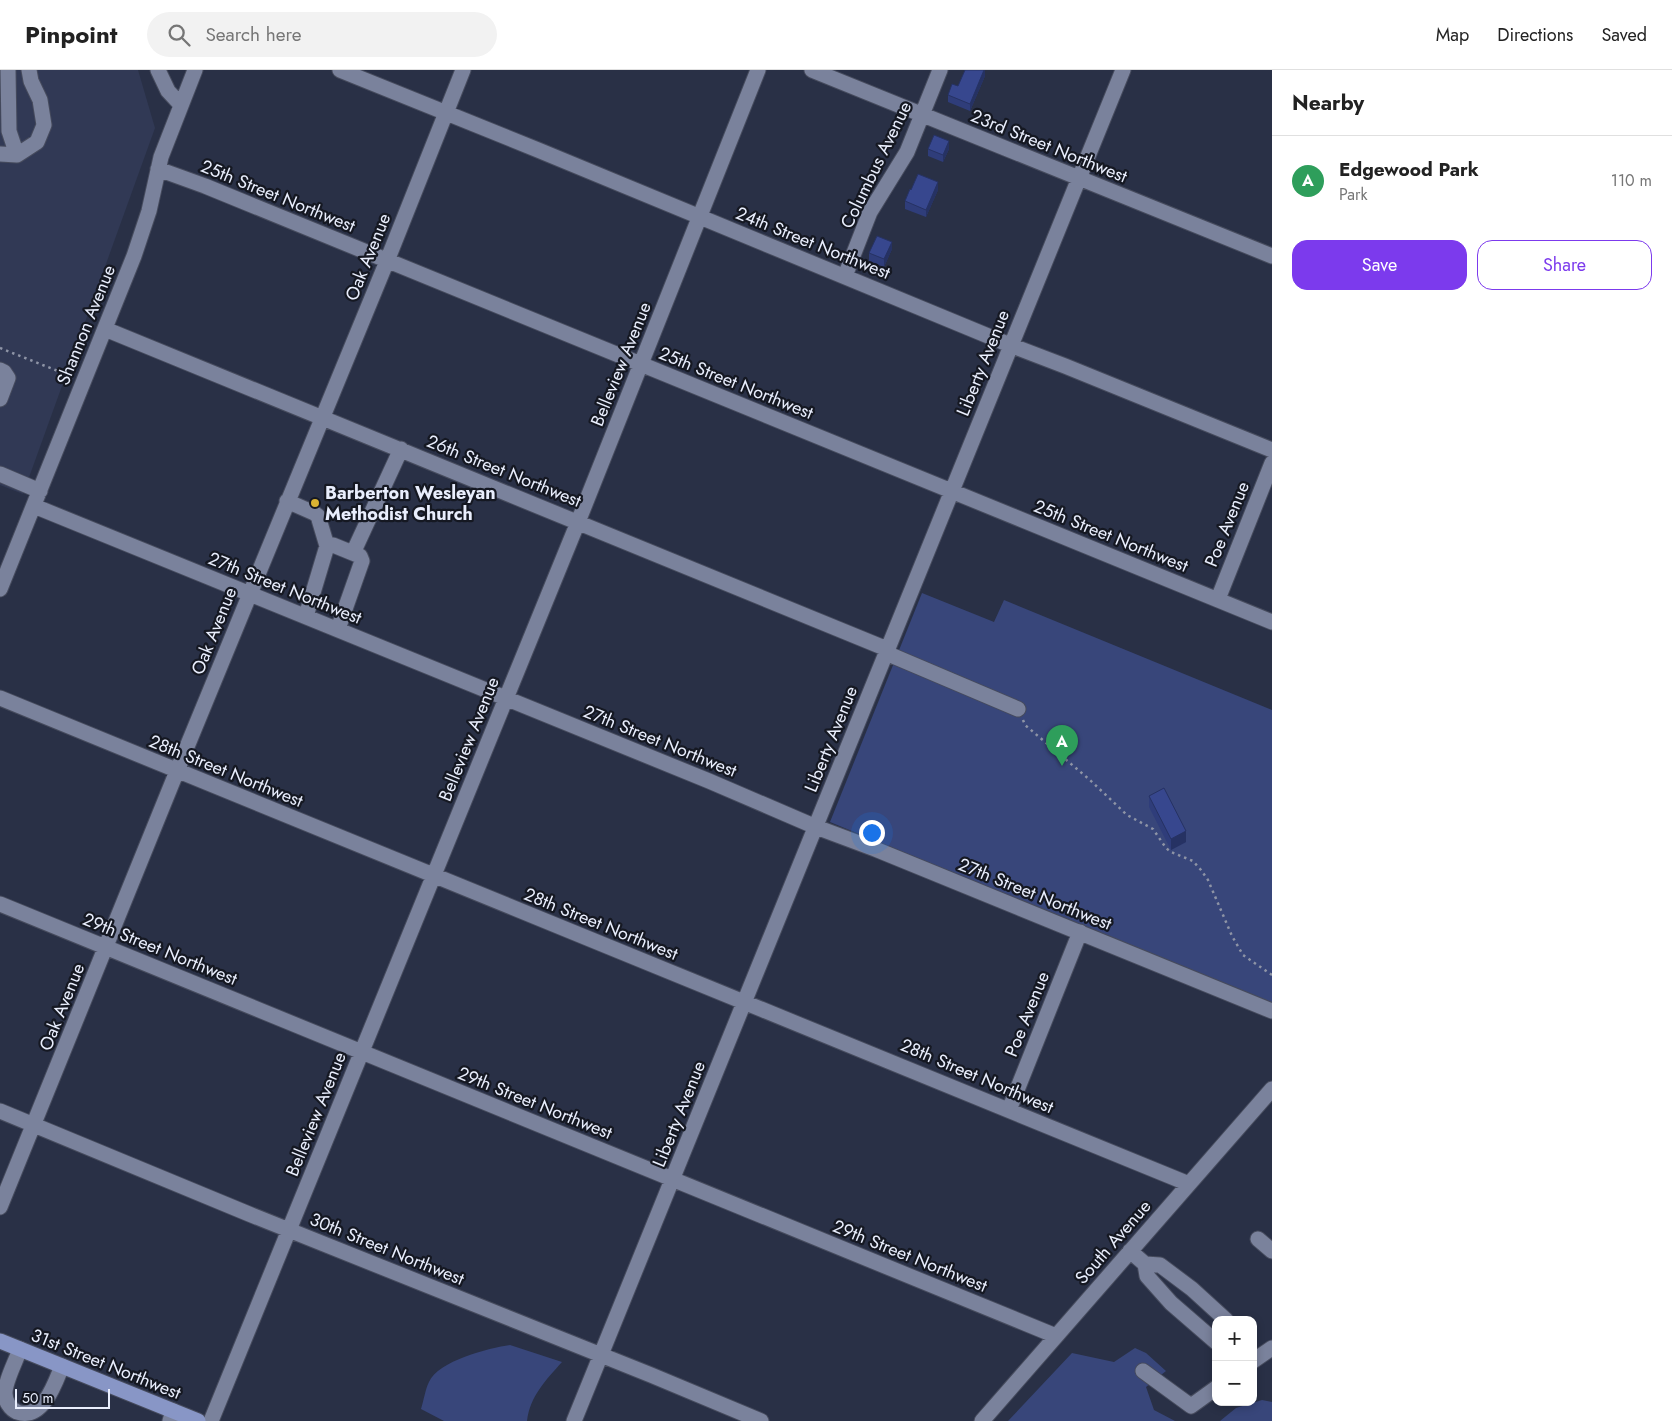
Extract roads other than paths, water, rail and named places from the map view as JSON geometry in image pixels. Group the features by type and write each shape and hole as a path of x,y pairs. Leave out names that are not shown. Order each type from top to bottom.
{"main road":[{"name":"31st Street Northwest","path":"0,1341 62,1366 172,1416 198,1421"}],"street":[{"path":"8,70 9,131 17,155"},
{"path":"0,154 17,155 37,142 44,125 40,100 31,81 29,70"},
{"path":"158,70 168,91 181,105"},
{"name":"Shannon Avenue","path":"0,589 134,256 149,211 158,169 168,138 195,70"},
{"name":"24th Street Northwest","path":"340,70 1010,345 1272,450"},
{"name":"Oak Avenue","path":"0,1207 387,261 463,70"},
{"name":"Belleview Avenue","path":"211,1421 578,522 758,70"},
{"name":"23rd Street Northwest","path":"812,70 1272,256"},
{"name":"Columbus Avenue","path":"845,276 870,212 907,152 940,70"},
{"name":"Liberty Avenue","path":"574,1421 1123,70"},
{"name":"25th Street Northwest","path":"158,169 205,186 1272,622"},
{"name":"26th Street Northwest","path":"105,329 578,522 887,651 1018,709"},
{"path":"0,370 8,378 0,399"},
{"path":"353,553 401,449"},
{"name":"Poe Avenue","path":"1218,599 1272,463"},
{"path":"0,474 40,491"},
{"path":"287,502 318,516 327,546 306,616"},
{"name":"27th Street Northwest","path":"34,506 1272,1012"},
{"path":"327,546 333,545 360,556 362,562 338,630"},
{"name":"28th Street Northwest","path":"0,698 1189,1184"},
{"name":"29th Street Northwest","path":"0,904 1056,1336"},
{"name":"Poe Avenue","path":"1009,1110 1080,932"},
{"name":"South Avenue","path":"982,1421 1272,1088"},
{"name":"30th Street Northwest","path":"0,1111 761,1421"},
{"path":"1258,1238 1272,1251"},
{"path":"1130,1251 1145,1264 1160,1265 1192,1288 1222,1316"},
{"path":"1145,1264 1147,1276 1165,1296 1212,1338"},
{"path":"20,1349 5,1392 6,1401 12,1409 24,1415 39,1410 46,1403 62,1366"},
{"path":"1143,1371 1191,1406 1212,1391"}],"place":[{"name":"Barberton Wesleyan Methodist Church","path":"315,503"},
{"name":"Edgewood Park","path":"1062,766"}]}
